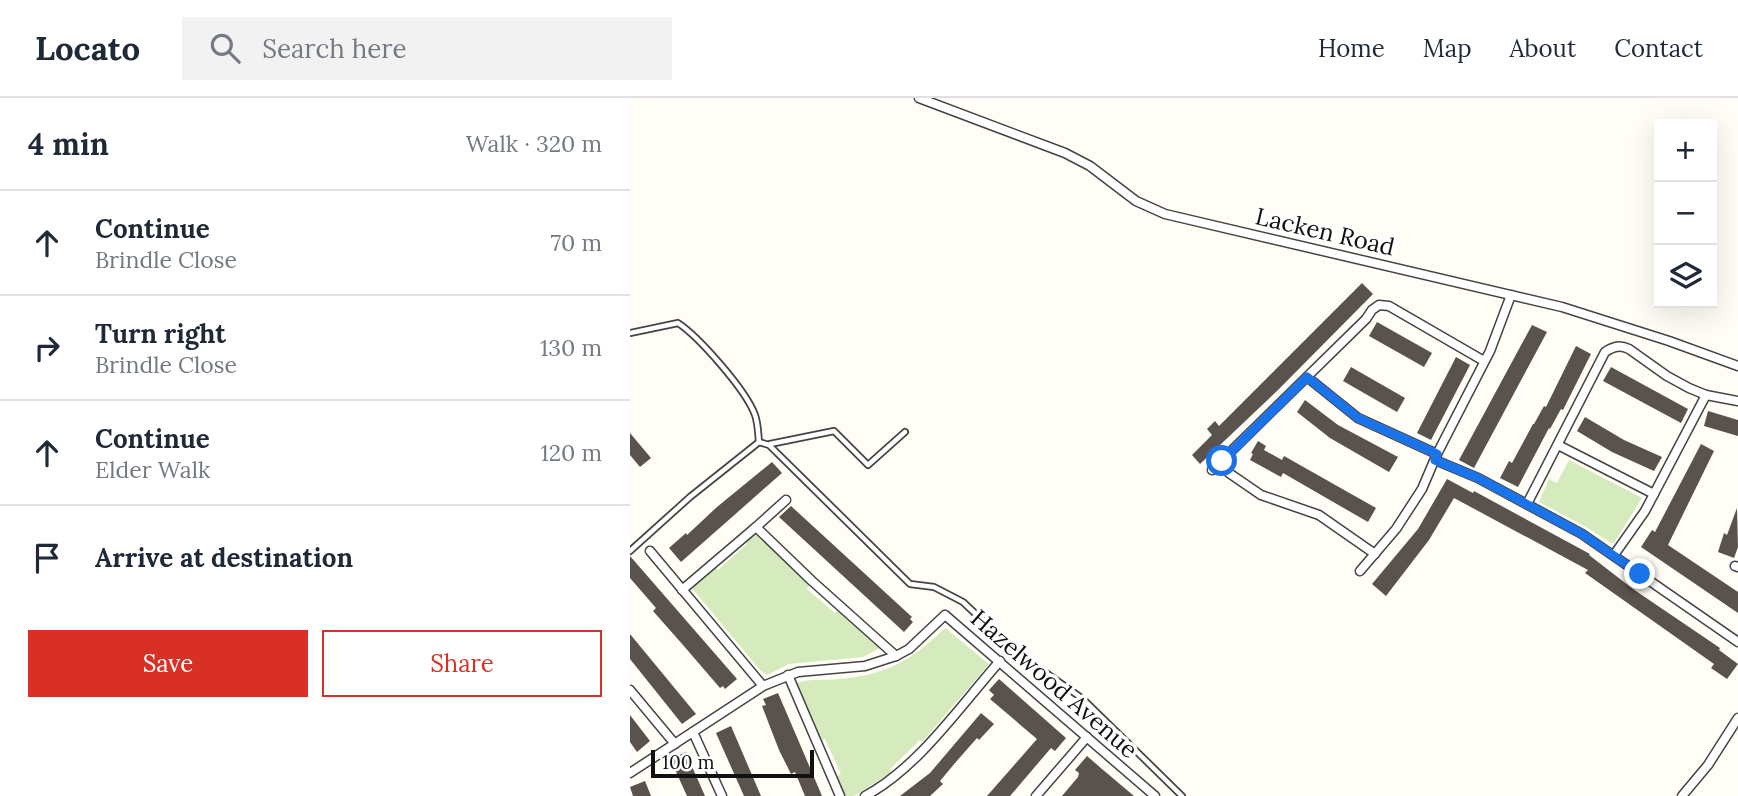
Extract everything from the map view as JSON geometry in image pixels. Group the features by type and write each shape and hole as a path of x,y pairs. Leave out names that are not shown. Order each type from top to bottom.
{"street":[{"name":"Lacken Road","path":"919,98 1065,153 1090,166 1136,201 1165,214 1562,307 1738,366"},
{"path":"1360,571 1411,506 1484,361 1511,295"},
{"path":"1212,470 1379,305 1389,306 1484,361"},
{"path":"1527,504 1605,352 1611,348 1617,346 1629,349 1667,376 1706,395 1738,401"},
{"path":"1307,377 1358,418 1582,534 1738,642"},
{"path":"1614,555 1645,511 1706,395"},
{"path":"1558,445 1654,494"},
{"path":"1222,461 1229,473 1261,495 1318,514 1375,554"},
{"path":"682,590 786,500"},
{"path":"756,527 896,656"},
{"path":"650,551 763,686"},
{"name":"Hazelwood Avenue","path":"896,656 909,649 945,615 1155,796"},
{"path":"630,773 763,686 798,672 865,666 896,656"},
{"path":"864,796 897,776 914,760 1000,660"},
{"path":"788,676 840,796"},
{"path":"630,690 675,744"},
{"path":"1682,796 1708,765 1738,718"},
{"path":"693,732 722,796"},
{"path":"1037,796 1087,737"}],"lane":[{"path":"630,333 678,323 689,331 728,373 754,414 760,442"},
{"path":"769,445 834,432 868,465 905,432"},
{"path":"760,442 769,445 910,584 934,587 963,602 1015,651 1083,699 1182,796"},
{"path":"630,551 690,497 760,442"}],"green space":[{"path":"1569,460 1642,498 1614,543 1539,502 1549,479 1557,483"},
{"path":"753,535 809,585 807,589 835,613 838,611 880,648 863,657 789,664 767,675 760,670 691,587 715,567 718,570 747,544 745,542"},
{"path":"945,628 989,664 922,742 920,740 890,769 892,772 854,796 846,796 837,776 841,774 825,739 822,740 797,683 857,677 886,669 921,649"}],"building":[{"path":"1362,283 1373,294 1200,464 1192,455 1212,435 1207,429 1215,421 1219,426"},
{"path":"1377,322 1432,353 1424,367 1369,336"},
{"path":"1532,325 1547,332 1474,468 1459,460"},
{"path":"1576,346 1591,354 1563,410 1561,409 1549,428 1518,487 1500,478 1509,461 1512,463 1544,406 1546,407"},
{"path":"1456,357 1470,365 1431,440 1417,433"},
{"path":"1351,367 1405,398 1397,412 1343,381"},
{"path":"1611,367 1688,409 1681,423 1603,381"},
{"path":"1305,400 1338,425 1398,457 1389,472 1330,438 1297,412"},
{"path":"1708,411 1738,420 1738,436 1704,426"},
{"path":"1585,417 1624,440 1662,457 1654,471 1612,452 1577,431"},
{"path":"630,433 651,458 640,467 630,455"},
{"path":"1258,441 1266,446 1264,450 1282,460 1284,456 1376,508 1368,522 1283,473 1281,477 1250,460"},
{"path":"1701,444 1714,451 1668,545 1738,592 1738,613 1641,547 1652,530 1655,532"},
{"path":"772,462 782,473 681,562 669,548"},
{"path":"1447,479 1590,554 1633,589 1720,648 1719,650 1738,664 1727,679 1711,668 1714,664 1585,573 1588,570 1454,498 1429,540 1386,596 1372,584 1418,529"},
{"path":"791,506 912,617 910,619 913,622 904,632 779,517"},
{"path":"1737,508 1738,547 1734,558 1718,552"},
{"path":"630,556 737,679 725,689 723,686 720,688 653,611 656,608 630,578"},
{"path":"630,634 696,714 682,724 630,659"},
{"path":"999,679 1066,738 1055,751 1051,748 1010,796 987,796 1037,739 990,699 994,695 989,690"},
{"path":"778,693 822,796 805,796 795,772 791,774 779,750 762,706 766,705 763,699"},
{"path":"981,713 994,724 979,740 977,738 955,763 940,781 943,784 930,796 900,796 930,773"},
{"path":"630,715 650,741 637,752 630,742"},
{"path":"731,726 761,796 744,796 716,733"},
{"path":"686,752 705,796 687,796 670,759"},
{"path":"1087,756 1134,796 1062,796 1078,777 1079,773 1075,770"},
{"path":"645,781 651,796 633,796 630,787"}],"route":[{"path":"1222,461 1307,377 1358,418 1437,454 1435,460 1478,478 1582,534 1640,574"}]}
